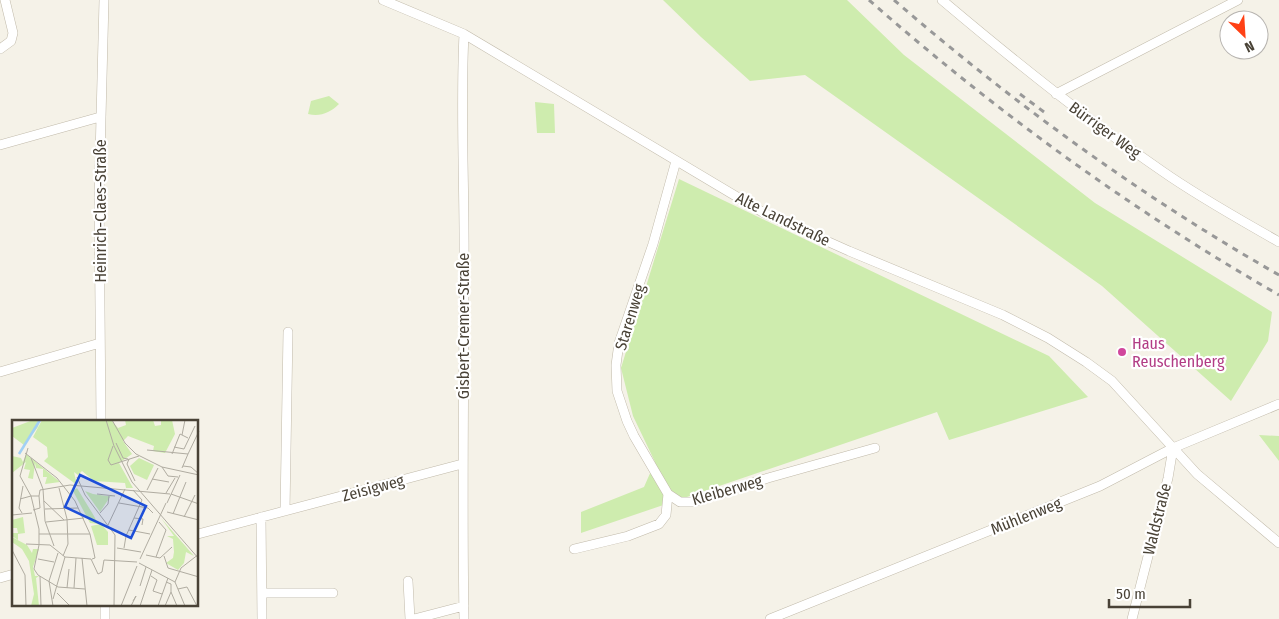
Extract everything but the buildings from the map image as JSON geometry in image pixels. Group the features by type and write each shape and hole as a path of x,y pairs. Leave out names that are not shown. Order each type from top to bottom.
{"street":[{"path":"0,49 11,41 13,33 5,0"},
{"name":"Heinrich-Claes-Straße","path":"102,420 100,117 104,0"},
{"name":"Alte Landstraße","path":"383,0 464,34 764,213 849,251 1004,315 1048,338 1112,381 1197,474 1279,543"},
{"name":"Bürriger Weg","path":"942,0 1056,94 1162,172 1279,242"},
{"path":"1056,94 1238,0"},
{"name":"Gisbert-Cremer-Straße","path":"464,34 462,88 464,619"},
{"path":"0,145 100,117"},
{"name":"Starenweg","path":"668,494 627,421 617,391 616,366 620,343 676,161"},
{"path":"285,511 288,332"},
{"path":"0,372 100,344"},
{"name":"Mühlenweg","path":"770,619 1100,486 1173,448 1279,404"},
{"name":"Kleiberweg","path":"574,549 628,536 659,524 666,515 668,494 680,502 694,502 768,478 876,448"},
{"name":"Waldstraße","path":"1132,619 1168,478 1173,448"},
{"name":"Zeisigweg","path":"199,534 462,464"},
{"path":"262,517 262,619"},
{"path":"408,580 410,619"},
{"path":"262,593 333,593"},
{"path":"105,606 105,619"},
{"path":"414,619 464,606"}],"green space":[{"path":"663,0 847,0 904,55 1095,203 1272,312 1268,341 1231,401 1102,286 805,75 750,81"},
{"path":"329,96 339,104 325,114 308,114 311,101"},
{"path":"535,102 554,104 555,133 537,133"},
{"path":"679,179 1049,356 1088,397 949,440 937,412 581,533 581,512 644,487 655,462 633,416 621,368"},
{"path":"1259,435 1279,436 1279,461"}],"railway":[{"path":"869,0 966,81 1066,158 1171,229 1279,295"},
{"path":"894,0 985,75 1080,147 1178,214 1279,275"},
{"path":"1020,94 1048,115"}],"place":[{"name":"Haus Reuschenberg","path":"1122,352"}]}
